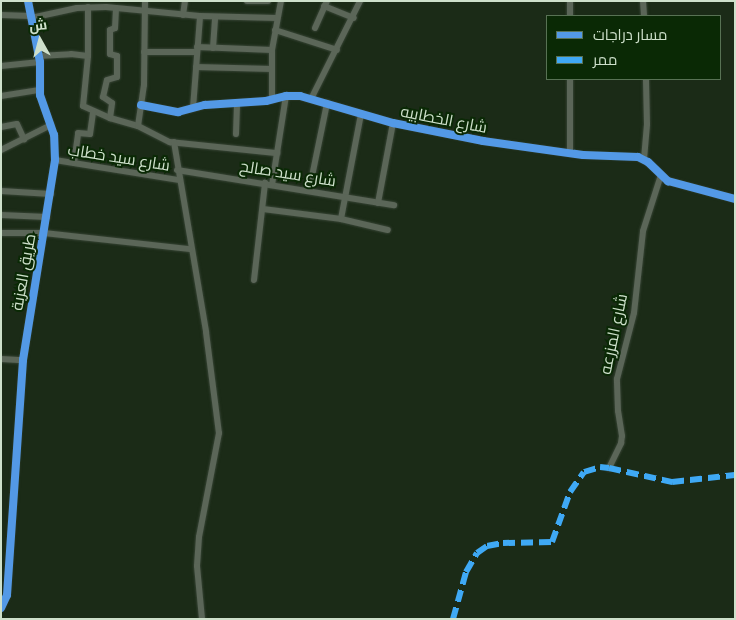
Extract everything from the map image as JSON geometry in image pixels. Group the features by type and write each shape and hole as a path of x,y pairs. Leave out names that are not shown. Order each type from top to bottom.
{"street":[{"name":"طريق العزبة","path":"1,608 7,595 13,525 13,477 23,360 55,160 54,136 42,102 39,59 28,1"},
{"path":"138,126 142,105 144,12 146,1"},
{"path":"183,15 184,1"},
{"path":"248,1 268,1"},
{"path":"272,100 272,50 280,1"},
{"path":"311,98 354,18 360,1"},
{"path":"570,1 570,15"},
{"path":"643,1 644,15"},
{"path":"1,15 31,17 77,5 88,7 106,4 116,8 144,12 215,17 276,18"},
{"path":"315,28 326,4 354,18"},
{"path":"88,7 88,56 83,106 93,112 138,126 154,136 174,142 278,153"},
{"path":"110,118 112,103 103,97 107,80 117,77 117,56 110,54 110,30 114,28 116,8"},
{"path":"193,108 200,16"},
{"path":"213,48 215,17"},
{"path":"275,30 337,50"},
{"path":"144,52 213,48 272,50"},
{"path":"1,66 71,54 88,56"},
{"path":"196,67 272,69"},
{"path":"570,80 570,153"},
{"path":"646,80 647,124 644,159 661,176 673,183 735,199"},
{"path":"1,96 40,90"},
{"path":"254,280 263,209 278,153 286,96"},
{"name":"شارع الخطابيه","path":"142,105 172,111 272,100 286,96 311,98 393,124 483,141 570,153 632,156 644,159"},
{"path":"236,134 237,103"},
{"path":"308,191 327,104"},
{"path":"74,163 78,133 89,134 93,112"},
{"path":"341,219 362,114"},
{"path":"1,127 17,124 24,138"},
{"path":"378,203 393,124"},
{"path":"1,150 51,125"},
{"path":"174,142 190,250 206,332 219,433 199,537 197,566 202,619"},
{"name":"شارع سيد خطاب","path":"55,160 179,180"},
{"name":"شارع سيد صالح","path":"177,170 394,205"},
{"name":"شارع المزرعه","path":"609,468 621,443 617,379 634,313 643,231 661,176"},
{"path":"1,191 51,194"},
{"path":"263,209 341,219 388,230"},
{"path":"1,215 47,217"},
{"path":"1,233 44,233 190,250"},
{"path":"1,359 23,360"}],"marked path":[{"path":"453,619 466,572 477,553 487,546 503,543 552,542 570,492 584,472 600,467 609,468 672,482 735,475"}],"cycle path":[{"path":"1,608 7,595 23,360 55,160 54,135 40,95 40,62 28,1"},
{"path":"141,105 178,112 205,105 266,101 286,96 300,96 393,123 483,141 583,155 638,157 648,162 668,181 735,199"}]}
